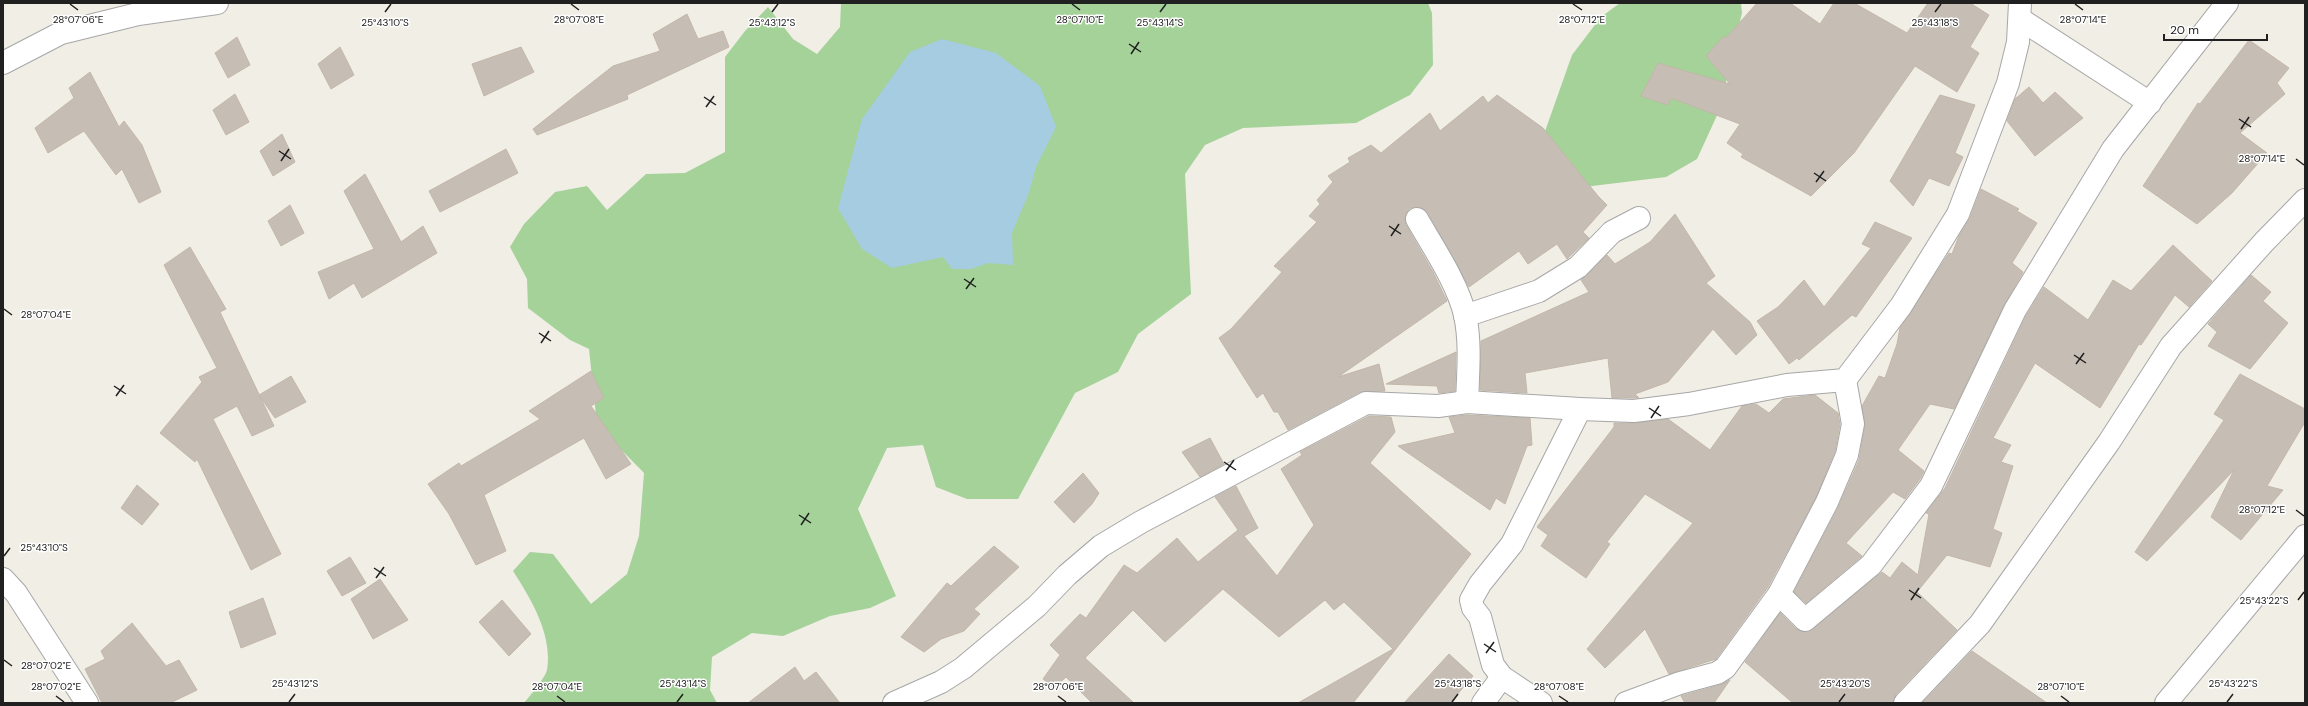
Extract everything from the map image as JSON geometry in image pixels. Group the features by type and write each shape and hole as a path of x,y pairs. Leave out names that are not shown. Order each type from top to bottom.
{"street":[{"path":"3,63 60,33 138,14 217,3"},
{"path":"1779,594 1805,620 1871,565 1931,486 2015,310 2113,149 2227,3"},
{"path":"2020,11 2150,103"},
{"path":"1626,703 1680,683 1717,673 1725,668 1779,594 1827,502 1847,455 1853,424 1845,380 1900,306 1958,214 2008,83 2018,42 2020,11"},
{"path":"1905,703 1980,624 2109,442 2171,346 2264,242 2305,200"},
{"path":"1465,316 1539,290 1578,267 1612,232 1639,218"},
{"path":"1417,219 1456,290 1465,316 1468,350 1467,402"},
{"path":"894,703 941,682 963,668 1037,606 1067,575 1101,546 1141,522 1337,417 1366,404 1438,406 1467,402 1634,411 1689,404 1787,385 1845,380"},
{"path":"1541,703 1502,678 1493,665 1480,617 1472,608 1471,600 1480,584 1512,544 1580,409"},
{"path":"2166,703 2305,536"},
{"path":"3,579 16,593 87,703"},
{"path":"1483,703 1502,678"}],"green space":[{"path":"841,3 1428,3 1432,13 1433,65 1410,95 1356,123 1243,128 1205,145 1185,174 1191,294 1138,334 1118,372 1075,393 1018,499 967,499 936,487 923,445 887,448 858,509 896,596 870,608 830,616 783,636 752,633 712,657 710,690 717,703 524,703 546,673 548,657 547,644 544,631 533,605 513,571 530,552 553,554 591,604 627,574 639,536 644,473 597,425 589,349 570,340 528,308 527,279 510,247 524,224 555,192 587,186 607,210 646,174 685,173 725,152 725,57 745,31 768,7 793,39 817,54 840,27"},
{"path":"1620,3 1741,3 1742,13 1719,111 1697,159 1666,177 1584,187 1543,137 1572,55 1601,17"}],"water":[{"path":"942,39 996,53 1040,86 1056,127 1036,167 1028,195 1012,233 1013,265 988,263 971,269 952,269 943,257 892,268 862,249 838,208 862,119 910,52"}],"building":[{"path":"1757,3 1790,3 1820,24 1834,3 1854,3 1907,33 1928,3 1970,3 1989,15 1970,47 1979,53 1957,92 1915,66 1854,153 1811,196 1741,157 1743,154 1727,143 1740,124 1671,98 1668,105 1641,96 1658,63 1730,84 1706,56 1724,36 1726,38"},
{"path":"687,14 698,39 723,31 729,47 627,95 628,99 537,135 533,129 613,66 660,51 653,34"},
{"path":"237,37 250,65 228,78 215,53"},
{"path":"2249,40 2289,68 2277,83 2285,94 2240,133 2267,153 2232,193 2197,224 2143,186 2198,103 2200,104"},
{"path":"340,47 354,75 331,89 318,64"},
{"path":"521,47 534,72 484,96 472,64"},
{"path":"90,72 119,127 124,121 142,145 161,192 139,203 122,169 116,175 84,131 48,153 35,128 74,98 69,88"},
{"path":"2029,87 2043,103 2055,92 2083,118 2035,156 2007,121 2015,99"},
{"path":"235,94 249,122 226,135 213,110"},
{"path":"1497,95 1543,128 1607,205 1583,232 1589,238 1567,259 1557,244 1528,264 1519,251 1469,287 1428,213 1417,207 1410,208 1406,213 1406,225 1433,272 1447,301 1338,377 1379,364 1385,391 1360,392 1288,430 1278,412 1274,412 1263,393 1257,398 1219,338 1231,329 1282,272 1274,266 1317,222 1309,216 1320,204 1317,200 1333,182 1328,176 1350,162 1348,158 1371,145 1381,153 1430,113 1440,131 1483,96 1488,103"},
{"path":"1940,95 1975,105 1955,153 1963,157 1949,186 1929,178 1913,206 1890,181"},
{"path":"282,134 295,162 273,176 260,151"},
{"path":"506,149 518,173 440,212 429,191"},
{"path":"365,174 401,242 423,226 437,253 362,298 354,283 329,299 318,272 374,249 344,191"},
{"path":"1981,189 2019,209 2017,211 2037,223 2012,263 2023,272 2004,305 1954,409 1930,404 1898,450 1924,471 1920,479 1905,499 1893,492 1846,543 1862,556 1806,603 1794,592 1838,508 1859,460 1865,426 1862,406 1879,376 1885,378 1897,344 1900,328 1949,253 1952,254 1959,236 1970,218"},
{"path":"290,205 304,233 281,246 268,221"},
{"path":"1675,214 1715,276 1706,283 1750,322 1757,335 1736,355 1713,329 1668,382 1635,394 1639,398 1612,398 1608,358 1525,373 1527,393 1480,390 1481,341 1589,292 1581,280 1607,255 1615,264 1650,242"},
{"path":"1875,222 1912,238 1856,317 1852,315 1799,360 1797,358 1789,364 1757,321 1778,307 1804,280 1824,307 1871,248 1862,244"},
{"path":"2173,245 2212,281 2189,307 2175,295 2141,345 2139,344 2100,408 2035,363 1993,438 2011,445 2001,462 2013,466 1993,529 2002,533 1990,567 1947,555 1917,592 1957,630 1896,694 1893,703 1793,703 1745,662 1780,613 1796,629 1808,632 1882,572 1890,578 1902,562 1918,575 1929,514 1926,513 1945,488 2026,316 2044,287 2088,320 2113,280 2131,291"},
{"path":"190,247 226,309 220,312 274,426 252,436 237,406 213,419 281,554 251,570 197,459 195,462 160,433 202,382 199,377 217,368 164,265"},
{"path":"2251,275 2271,292 2263,301 2288,323 2250,369 2208,346 2217,332 2208,324"},
{"path":"1456,352 1455,391 1439,393 1437,386 1386,384"},
{"path":"591,371 604,398 591,406 631,464 606,479 584,438 484,495 506,551 476,565 449,514 428,484 459,463 461,466 540,419 529,411"},
{"path":"2240,374 2305,409 2305,422 2267,486 2283,490 2241,540 2211,517 2234,470 2147,561 2135,552 2224,420 2214,414"},
{"path":"291,376 306,402 275,418 259,395"},
{"path":"1815,395 1838,413 1840,424 1835,451 1816,497 1768,587 1716,659 1669,674 1645,629 1605,668 1587,649 1693,523 1645,494 1607,542 1610,544 1586,578 1541,546 1548,535 1537,527 1614,427 1614,423 1635,423 1668,419 1710,450 1742,406 1756,404 1769,413 1783,399"},
{"path":"1467,415 1530,418 1532,445 1527,446 1505,504 1496,498 1490,510 1398,446 1455,433 1449,417"},
{"path":"1369,416 1391,417 1395,432 1370,463 1471,554 1353,703 1298,703 1393,649 1344,602 1334,610 1325,600 1279,637 1223,589 1165,642 1133,610 1085,658 1134,703 1092,703 1066,677 1054,688 1043,679 1060,655 1050,645 1080,614 1086,618 1124,565 1137,573 1177,538 1198,562 1238,530 1215,497 1236,486 1258,528 1244,536 1277,576 1314,525 1281,469 1302,455 1300,452"},
{"path":"1210,438 1224,464 1200,477 1182,452"},
{"path":"1083,473 1099,493 1092,504 1074,523 1054,502"},
{"path":"137,485 159,504 142,525 121,508"},
{"path":"994,546 1019,567 974,609 980,614 964,631 941,639 924,652 901,637 947,583 951,586"},
{"path":"350,557 366,583 342,596 327,571"},
{"path":"380,579 408,620 373,639 351,599"},
{"path":"263,598 276,634 241,648 229,612"},
{"path":"502,600 531,634 509,656 479,622"},
{"path":"132,623 166,666 179,660 197,690 170,703 102,703 85,669 105,659 101,651"},
{"path":"1972,651 2047,703 1922,703"},
{"path":"1449,654 1473,676 1450,703 1404,703"},
{"path":"795,667 804,681 816,672 840,703 748,703"},
{"path":"1730,680 1714,703 1685,703 1681,696 1720,685"}]}
